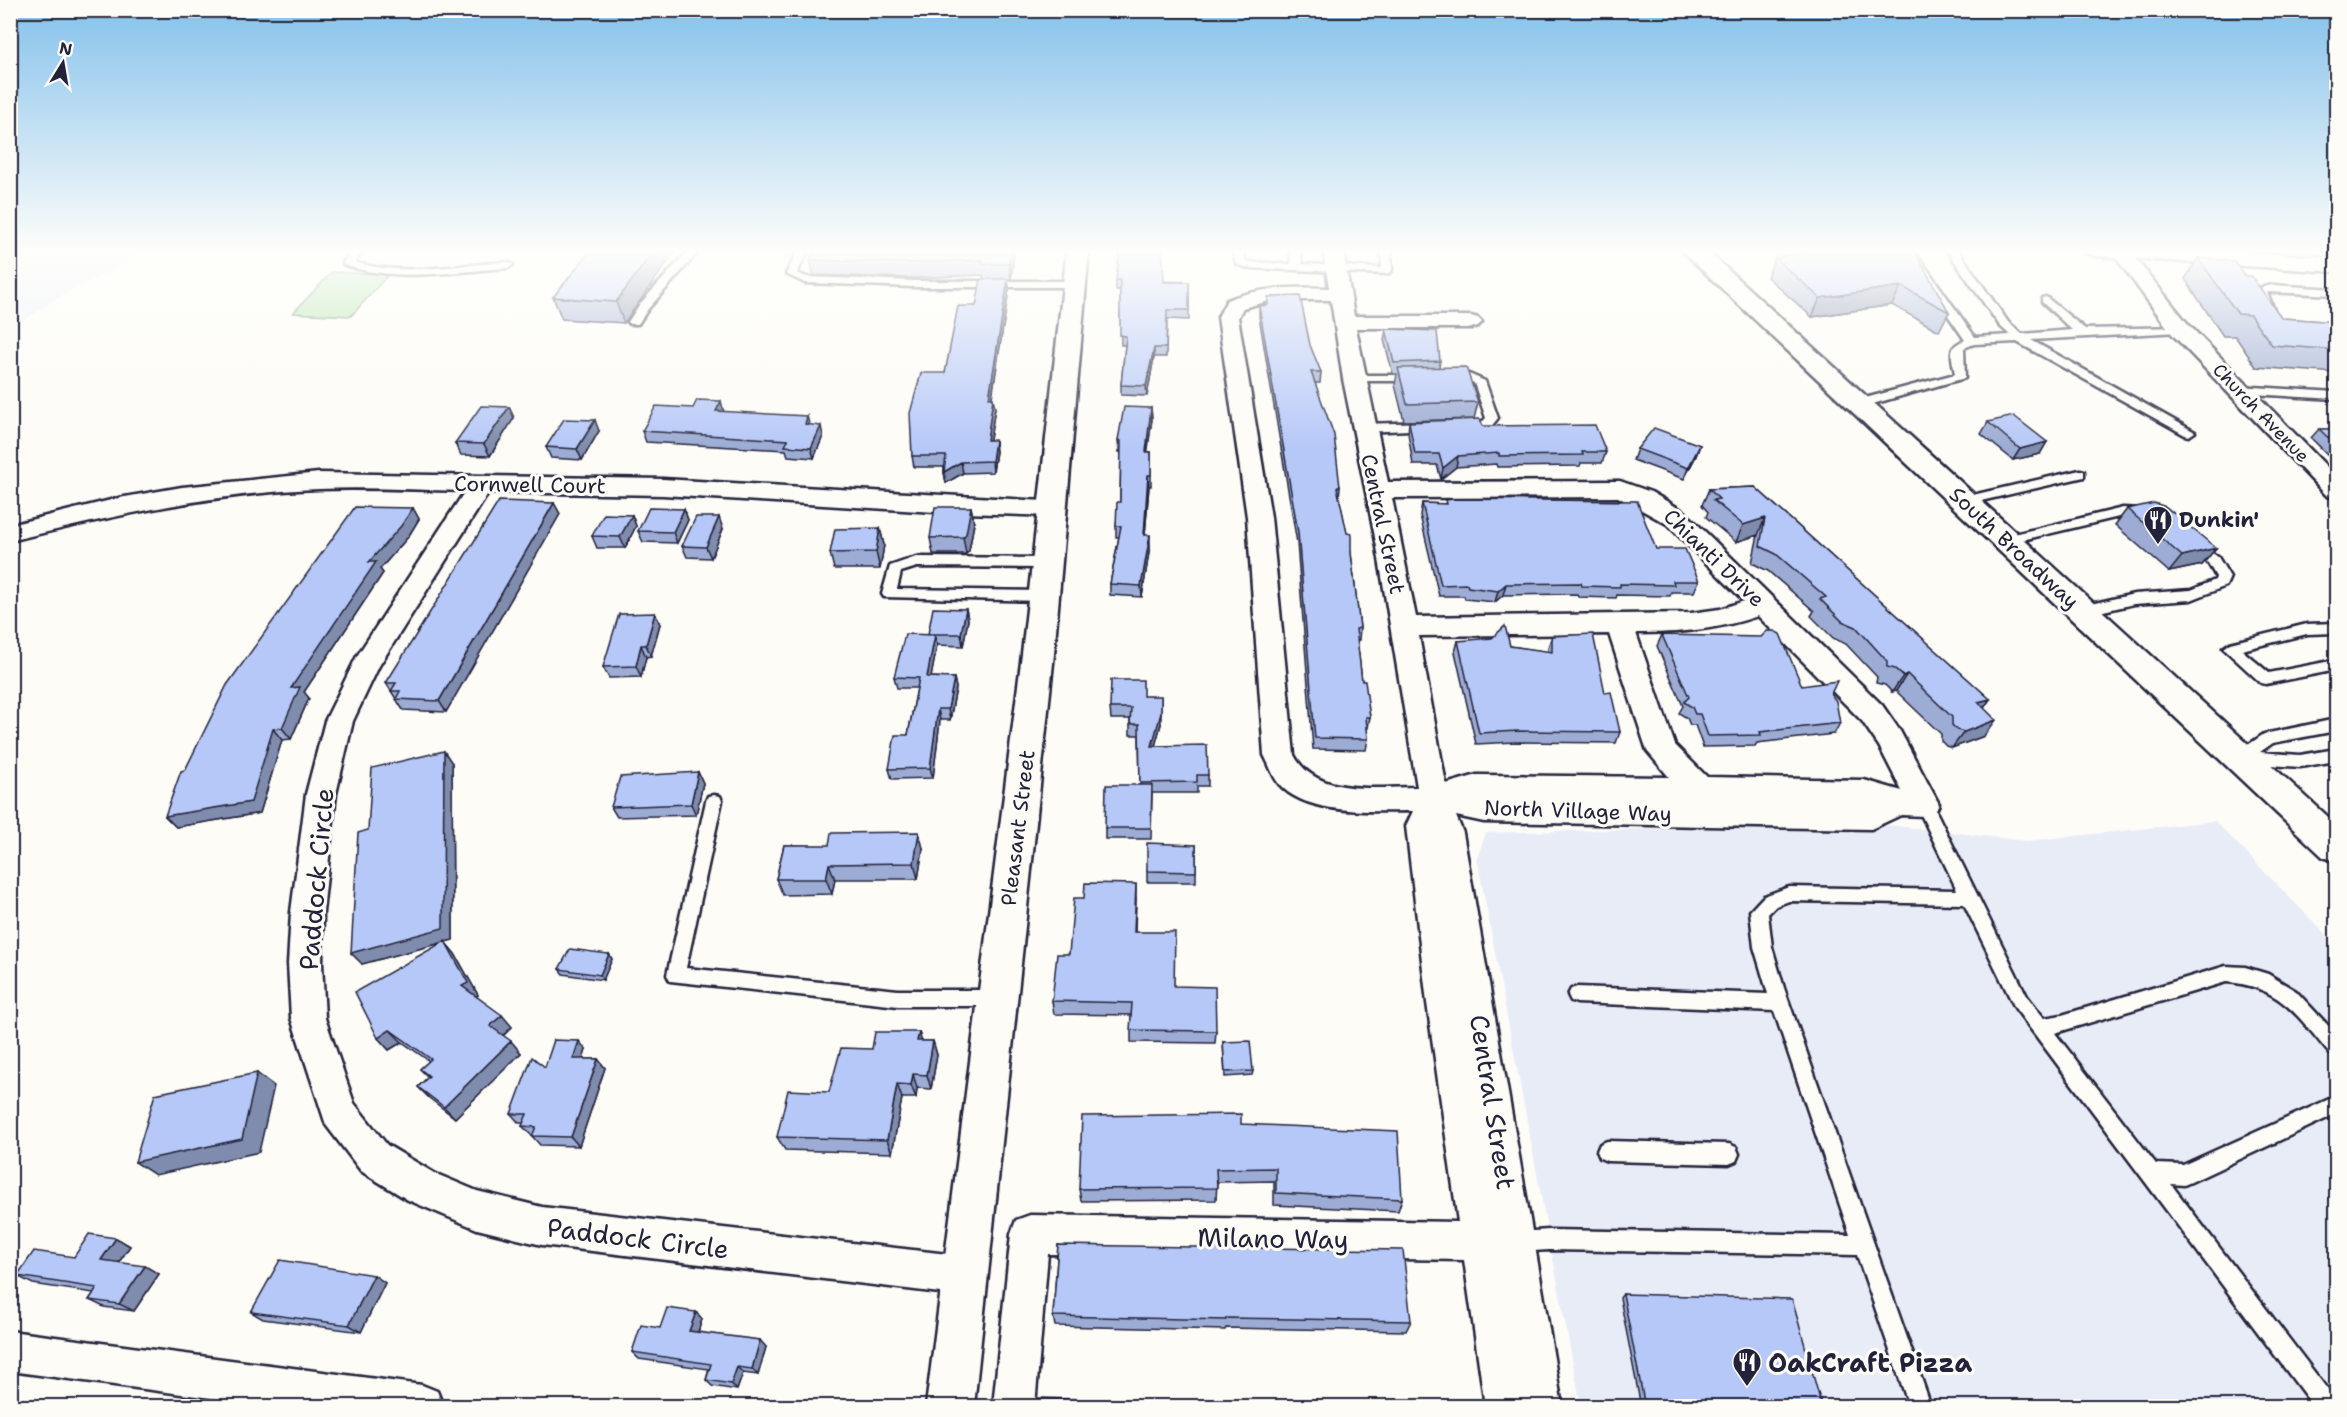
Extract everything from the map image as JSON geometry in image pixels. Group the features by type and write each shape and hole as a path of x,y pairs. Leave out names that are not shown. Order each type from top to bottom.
{"main road":[{"name":"Pleasant Street","path":"950,1407 1046,580 1071,315"},
{"name":"South Broadway","path":"1762,315 2337,846"}],"street":[{"path":"1229,315 1259,517 1279,755 1290,776 1314,791 1348,799 1434,799"},
{"name":"Central Street","path":"1344,315 1363,428 1404,627 1434,799 1448,833 1499,1242 1506,1407"},
{"name":"Church Avenue","path":"2169,315 2237,390 2337,490"},
{"path":"1345,322 1471,322"},
{"name":"Cornwell Court","path":"10,533 119,506 182,495 319,481 725,490 945,505 1053,508"},
{"name":"Paddock Circle","path":"482,484 367,663 339,721 321,794 307,912 308,1018 339,1113 374,1158 421,1187 477,1210 542,1226 965,1276"},
{"name":"Chianti Drive","path":"1377,490 1620,489 1642,496 1676,518 1872,713 1890,739 1910,804"},
{"path":"1404,627 1691,623 1723,618 1763,604"},
{"path":"1619,624 1662,751 1700,789"},
{"path":"1647,789 1662,751"},
{"name":"North Village Way","path":"1434,799 1477,788 1700,789 1863,792 1910,804"},
{"name":"North Village Way","path":"1434,799 1484,810 1871,817 1910,804"},
{"name":"Milano Way","path":"1014,1407 1030,1234 1499,1242"},
{"name":"Central Street","path":"1499,1242 1541,1407"},
{"path":"10,1351 422,1407"}],"lane":[{"path":"634,322 638,315"},
{"path":"1954,315 1972,341"},
{"path":"1998,315 2019,338 2189,432"},
{"path":"2063,315 2082,333"},
{"path":"2275,315 2278,319"},
{"path":"1858,404 1961,376 1957,350 1959,346 1972,341 2180,329"},
{"path":"1354,379 1470,377 1479,381 1492,418 1486,425 1363,428"},
{"path":"2237,390 2337,396"},
{"path":"1964,501 2080,474"},
{"path":"2006,540 2123,512 2135,511 2156,516"},
{"path":"2082,611 2138,598 2191,597 2221,583 2223,577 2213,560 2186,537"},
{"path":"909,563 1046,580 888,594 895,569 909,563"},
{"path":"2337,628 2307,629 2230,648 2266,679 2337,665"},
{"path":"2241,757 2269,738 2337,725"},
{"path":"2241,757 2300,761 2337,755"},
{"path":"714,801 676,975 898,998 998,998"},
{"path":"1910,804 1967,897 2008,978 2039,1028 2326,1407"},
{"path":"1920,1407 1862,1245 1781,1003 1759,926 1759,911 1770,901 1789,894 1967,897"},
{"path":"2039,1028 2226,974 2249,974 2272,982 2297,1003 2337,1047"},
{"path":"1577,995 1781,1003"},
{"path":"2149,1174 2184,1175 2337,1105"},
{"path":"1607,1151 1729,1154"},
{"path":"1499,1242 1549,1240 1862,1245"}],"shaded area":[{"path":"11,315 32,315 11,329"},
{"path":"2215,821 2336,945 2336,1406 1581,1406 1477,858 1486,833 1870,823 2027,841"}],"building":[{"path":"956,315 1002,315 989,398 993,398 987,440 995,440 992,461 961,462 944,472 946,456 912,456 910,413 921,373 945,373"},
{"path":"1120,315 1167,315 1166,348 1154,348 1146,386 1121,385 1126,336 1120,335"},
{"path":"1261,315 1304,315 1310,345 1321,372 1311,372 1334,435 1340,487 1337,487 1347,533 1351,534 1351,553 1360,628 1356,629 1362,681 1365,681 1370,717 1366,717 1368,739 1315,738 1298,532"},
{"path":"2250,315 2280,315 2282,318 2337,322 2337,350 2272,345"},
{"path":"1386,329 1437,331 1440,361 1394,363"},
{"path":"1466,367 1478,402 1407,404 1398,368"},
{"path":"697,400 721,401 716,411 807,416 805,424 821,426 811,448 785,446 788,440 642,431 656,406 693,408"},
{"path":"481,406 509,407 484,444 455,443"},
{"path":"1124,407 1151,408 1146,452 1151,452 1151,475 1148,475 1144,535 1150,535 1141,586 1110,584 1121,526 1116,526 1117,502 1120,502 1121,441 1118,440"},
{"path":"2014,416 2047,442 2020,449 1988,422"},
{"path":"564,419 595,420 577,449 546,447"},
{"path":"1480,419 1483,426 1595,425 1606,452 1582,452 1583,455 1499,456 1499,453 1458,456 1443,468 1439,454 1415,454 1409,422"},
{"path":"1654,428 1700,445 1688,468 1637,449"},
{"path":"2319,429 2337,429 2337,446"},
{"path":"1755,487 1990,699 1978,702 1996,720 1964,732 1957,730 1952,725 1952,717 1907,674 1903,676 1895,669 1887,667 1887,661 1856,627 1842,621 1820,599 1826,597 1776,554 1760,546 1765,518 1743,525 1713,500 1719,499 1709,489"},
{"path":"1446,500 1637,501 1656,549 1685,549 1699,581 1673,581 1674,585 1620,584 1620,587 1582,586 1581,583 1506,584 1498,591 1468,587 1467,584 1441,585 1422,503 1447,504"},
{"path":"499,501 554,503 439,701 396,699 400,691 391,691 396,683 386,683"},
{"path":"2154,503 2166,507 2216,548 2182,556 2127,509"},
{"path":"355,507 413,508 401,526 369,562 376,562 291,688 300,687 282,728 273,729 251,802 165,816 181,771 185,770 227,685"},
{"path":"935,507 971,507 966,534 963,537 930,538"},
{"path":"649,508 684,509 673,532 638,531"},
{"path":"604,514 632,515 620,537 592,536"},
{"path":"696,517 719,517 706,547 682,546"},
{"path":"880,528 876,552 830,553 835,529"},
{"path":"933,608 966,609 961,634 928,634"},
{"path":"655,613 646,645 641,645 636,666 603,667 619,614"},
{"path":"1505,626 1510,646 1552,652 1552,636 1593,634 1605,693 1611,692 1620,732 1479,733 1458,641 1492,638"},
{"path":"1767,631 1780,634 1802,686 1837,681 1831,694 1836,701 1840,723 1760,732 1761,735 1708,736 1700,714 1695,714 1692,707 1684,702 1689,697 1662,635 1761,637"},
{"path":"905,634 935,635 927,677 954,678 948,709 938,709 930,768 889,769 895,735 908,735 919,678 894,677"},
{"path":"1111,680 1143,680 1143,696 1161,696 1161,713 1152,746 1207,745 1208,775 1197,775 1197,782 1140,783 1139,724 1130,724 1131,708 1110,708"},
{"path":"444,751 443,928 351,953 358,833 368,830 372,768"},
{"path":"698,772 691,804 611,807 620,777"},
{"path":"1106,785 1152,785 1151,828 1105,828"},
{"path":"919,832 914,863 829,864 826,879 776,879 784,845 829,845 831,833"},
{"path":"1147,843 1196,845 1196,872 1147,871"},
{"path":"1085,883 1136,884 1134,932 1175,932 1174,986 1215,987 1216,1031 1130,1030 1132,1003 1052,1001 1057,954 1069,954 1074,898 1084,898"},
{"path":"445,941 468,983 462,986 502,1015 490,1026 511,1041 444,1107 418,1087 429,1076 420,1069 431,1059 390,1030 378,1038 355,992"},
{"path":"570,949 609,954 600,975 559,969"},
{"path":"875,1032 919,1032 917,1041 933,1041 927,1075 913,1074 911,1085 897,1084 887,1140 777,1137 788,1090 829,1092 841,1048 872,1049"},
{"path":"554,1040 579,1041 573,1059 598,1059 571,1137 532,1136 536,1127 522,1126 527,1114 511,1114 532,1057 545,1067"},
{"path":"1250,1041 1253,1071 1225,1072 1223,1042"},
{"path":"257,1073 242,1139 135,1162 155,1094"},
{"path":"1241,1114 1241,1124 1398,1131 1402,1199 1276,1193 1276,1168 1216,1169 1217,1188 1079,1189 1082,1116"},
{"path":"89,1234 116,1238 101,1260 145,1266 119,1304 89,1300 97,1288 17,1276 34,1251 74,1257"},
{"path":"1058,1245 1403,1250 1411,1321 1053,1316"},
{"path":"280,1260 374,1275 349,1325 251,1312"},
{"path":"1623,1294 1792,1299 1822,1407 1645,1407"},
{"path":"667,1308 696,1312 689,1331 760,1340 752,1369 737,1367 731,1384 706,1380 711,1364 632,1352 641,1325 660,1328"},
{"path":"1039,1398 1225,1404 1225,1407 1039,1407"},
{"path":"72,1403 97,1406 70,1407"}],"place":[{"name":"Dunkin'","path":"2158,546"},
{"name":"OakCraft Pizza","path":"1747,1388"}]}
